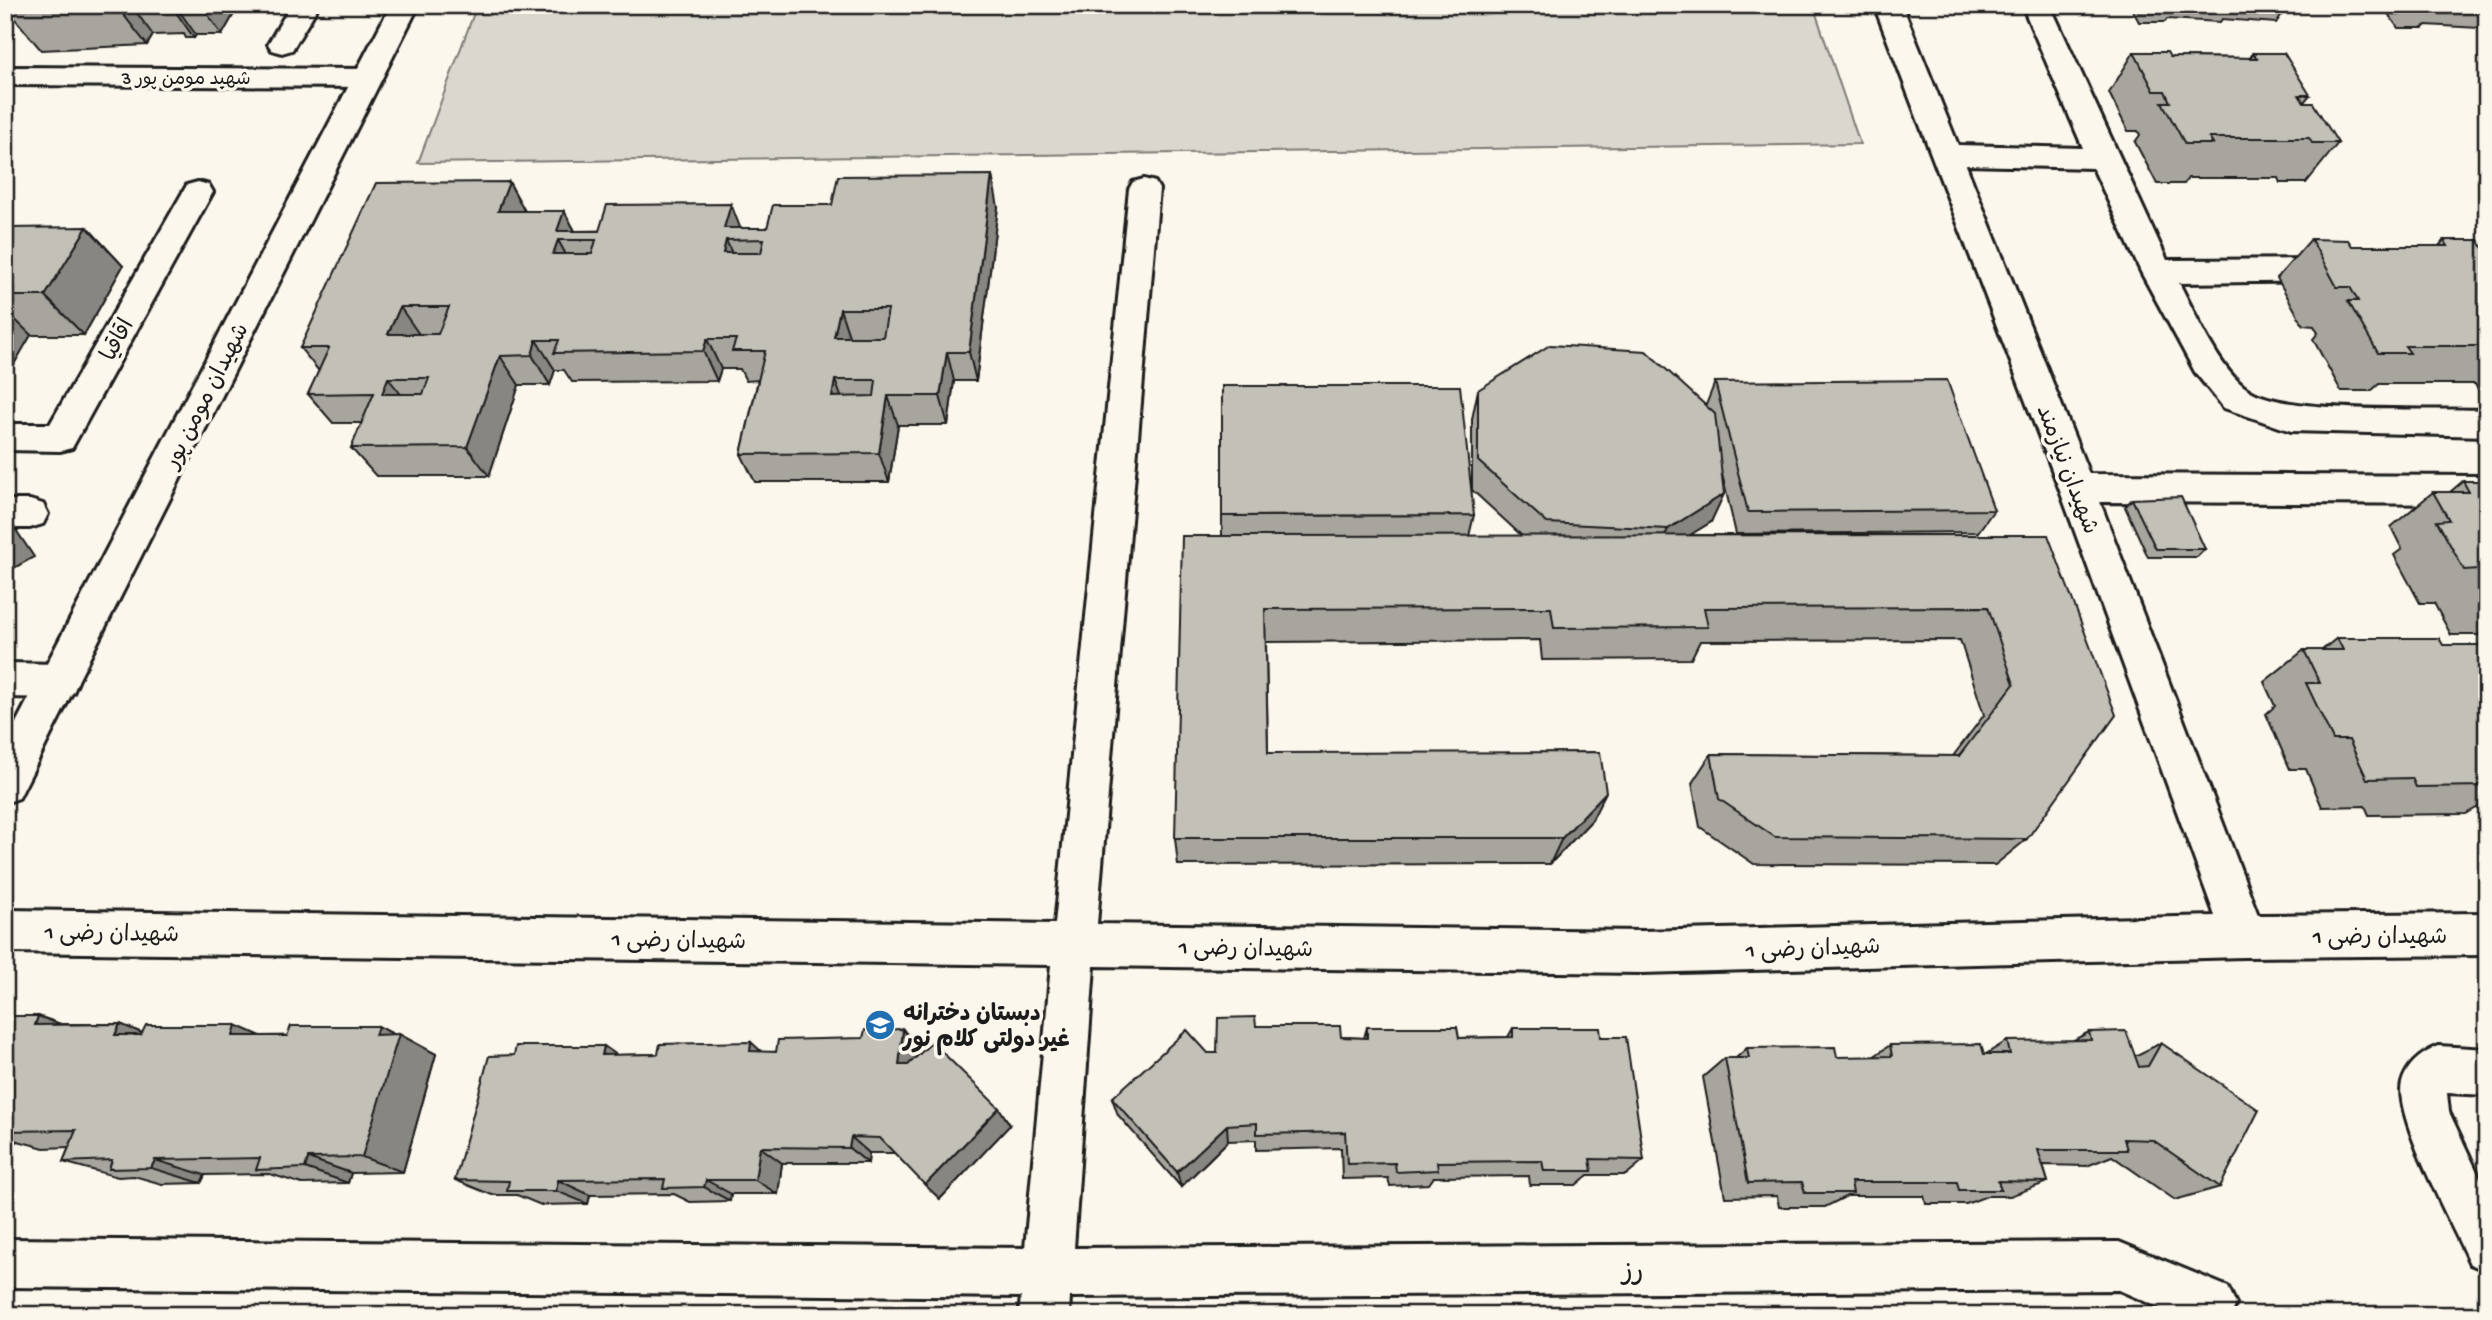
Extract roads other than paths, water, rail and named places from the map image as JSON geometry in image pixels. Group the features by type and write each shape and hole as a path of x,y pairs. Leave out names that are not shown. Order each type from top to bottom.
{"street":[{"path":"282,44 305,5"},
{"name":"شهیدان مومن پور","path":"5,785 405,5"},
{"name":"شهیدان نیازمند","path":"1888,5 2077,488 2244,936"},
{"path":"2036,5 2103,158 2157,272 2211,372 2236,399 2291,418 2487,423"},
{"name":"شهید مومن پور 3","path":"5,76 368,78"},
{"path":"1946,155 2103,158"},
{"path":"1046,1294 1074,945 1144,189"},
{"name":"اقاقیا","path":"5,437 60,438 198,192"},
{"path":"2157,272 2363,269"},
{"path":"2077,488 2487,490"},
{"path":"5,681 59,681"},
{"name":"شهیدان رضی 1","path":"5,931 1642,952 2244,936 2487,934"},
{"path":"2487,1072 2439,1069 2424,1085 2426,1114 2487,1247"},
{"name":"رز","path":"5,1263 1046,1294 2119,1266 2206,1309"}],"place":[{"name":"دبستان دخترانه غیر دولتی کلام نور","path":"880,1025"}]}
